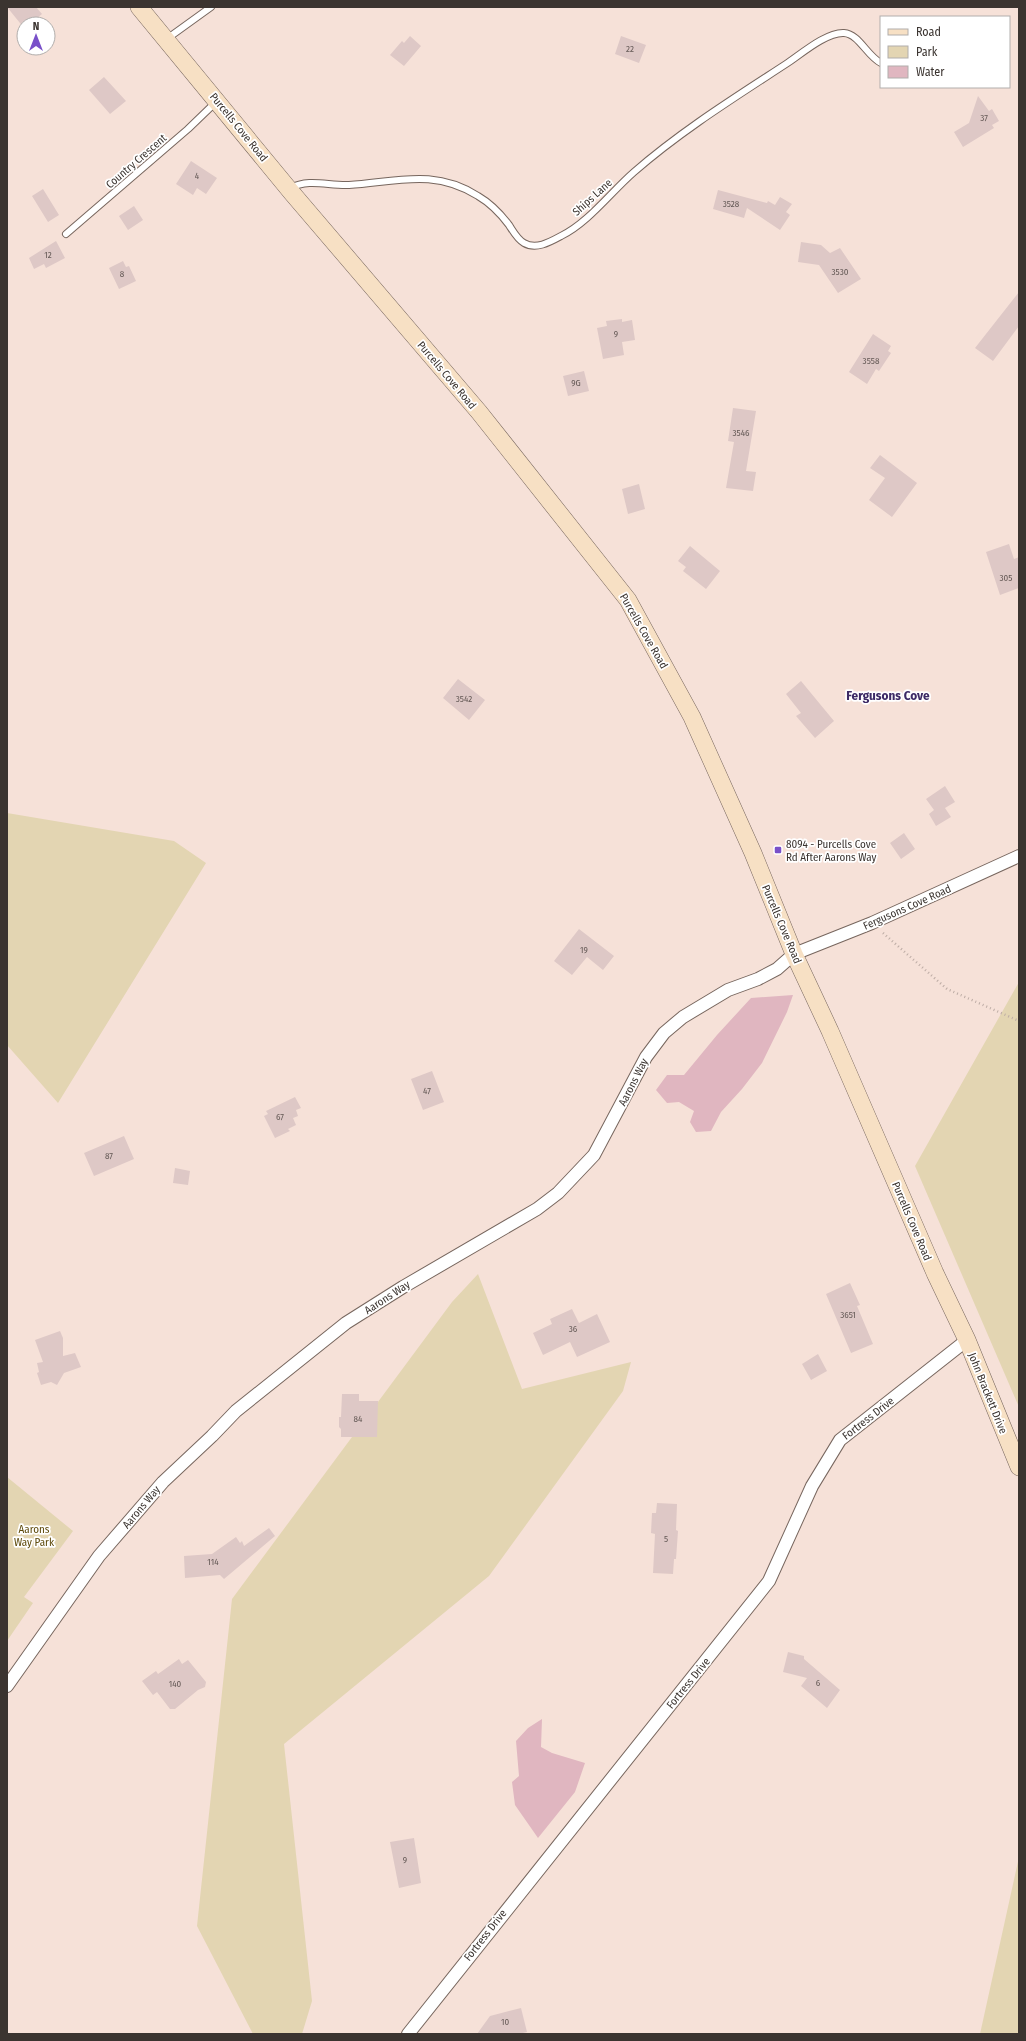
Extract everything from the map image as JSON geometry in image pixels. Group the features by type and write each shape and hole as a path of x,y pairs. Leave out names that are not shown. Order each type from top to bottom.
{"main road":[{"name":"Purcells Cove Road","path":"139,7 289,189 479,412 628,600 692,717 753,853 794,954 830,1031 935,1273 967,1340"},
{"name":"John Brackett Drive","path":"967,1340 1019,1467"}],"street":[{"name":"Fergusons Cove Road","path":"794,954 872,923 1019,856"},
{"name":"Aarons Way","path":"7,1686 99,1556 163,1482 236,1411 346,1323 403,1287 537,1209 558,1193 594,1155 646,1057 664,1033 707,1001 728,990 758,979 777,969 794,954"},
{"name":"Fortress Drive","path":"408,2034 769,1581 812,1486 840,1440 967,1340"}],"lane":[{"path":"166,39 211,7"},
{"name":"Ships Lane","path":"289,189 303,183 311,182 349,185 406,178 444,181 479,196 497,210 518,238 524,243 537,246 568,232 635,172 687,130 806,50 830,36 843,33 855,38 872,58 880,62"},
{"name":"Country Crescent","path":"66,234 188,129 217,100"}],"path":[{"path":"872,923 947,990 1019,1021"}],"green space":[{"path":"7,813 174,841 206,863 58,1103 7,1045"},
{"path":"1019,982 1019,1407 915,1166"},
{"path":"478,1274 522,1389 631,1362 623,1391 489,1576 284,1744 312,2001 302,2034 253,2034 197,1926 232,1599 452,1302"},
{"name":"Aarons Way Park","path":"7,1477 73,1531 24,1597 33,1603 7,1641"},
{"path":"1019,1857 1019,2034 980,2034"}],"water":[{"path":"793,995 787,1012 762,1063 742,1089 721,1112 711,1131 696,1132 690,1122 694,1111 679,1102 667,1103 656,1090 667,1075 684,1075 717,1035 751,998"},
{"path":"542,1719 541,1747 552,1753 585,1763 575,1792 538,1838 515,1805 512,1782 519,1776 516,1741 528,1728"}],"building":[{"path":"7,7 36,7 42,14 40,16 16,16 16,18"},
{"path":"410,36 421,46 404,66 390,55 402,41 404,43"},
{"path":"621,36 646,45 639,63 615,54"},
{"path":"104,77 126,101 110,114 89,90"},
{"path":"978,96 989,111 992,109 999,121 992,125 994,128 963,147 954,132 969,123"},
{"path":"191,161 217,178 206,194 197,188 193,195 176,184"},
{"path":"43,189 59,215 48,222 32,196"},
{"path":"718,190 767,203 768,201 775,205 780,197 792,204 786,212 790,215 780,230 747,208 744,218 713,209"},
{"path":"134,206 143,220 128,230 119,216"},
{"path":"56,241 65,258 46,268 44,264 34,269 29,258"},
{"path":"801,242 821,245 830,253 840,248 861,279 838,293 819,265 798,262"},
{"path":"123,261 126,267 129,266 136,281 119,289 109,268"},
{"path":"1019,292 1019,326 993,361 975,348"},
{"path":"622,319 622,322 632,320 635,340 622,342 624,355 603,359 597,328 607,326 606,321"},
{"path":"873,334 891,346 888,351 891,353 879,371 876,369 867,384 849,372"},
{"path":"584,371 589,391 568,396 563,376"},
{"path":"733,408 756,411 746,471 756,472 753,491 726,488 734,442 728,441"},
{"path":"880,455 917,483 892,517 869,500 885,478 870,468"},
{"path":"639,484 645,509 628,514 622,489"},
{"path":"1009,544 1014,559 1019,557 1019,588 1000,595 986,552"},
{"path":"690,546 720,571 706,589 683,571 686,567 678,561"},
{"path":"458,679 485,700 469,720 443,698"},
{"path":"801,681 834,721 815,738 796,716 801,713 786,694"},
{"path":"945,786 955,802 945,808 951,817 936,826 929,814 934,810 926,799"},
{"path":"904,833 915,849 901,859 890,843"},
{"path":"579,929 614,956 603,970 587,957 572,975 554,961"},
{"path":"432,1071 444,1102 423,1110 411,1079"},
{"path":"295,1097 301,1108 296,1110 298,1116 293,1118 296,1125 288,1129 290,1131 275,1138 264,1116 268,1114 266,1111"},
{"path":"124,1136 134,1159 94,1176 84,1153"},
{"path":"175,1168 190,1171 188,1185 173,1183"},
{"path":"850,1283 860,1305 857,1306 873,1344 851,1353 826,1294"},
{"path":"572,1309 579,1323 597,1314 610,1342 577,1357 570,1342 543,1355 533,1333 552,1324 550,1319"},
{"path":"60,1331 63,1338 63,1356 75,1353 81,1367 64,1373 57,1385 51,1382 41,1385 37,1373 39,1372 37,1363 43,1362 35,1340"},
{"path":"818,1354 827,1371 811,1380 802,1364"},
{"path":"342,1394 359,1394 359,1401 378,1401 377,1437 341,1437 339,1417 341,1417"},
{"path":"657,1503 677,1504 676,1530 678,1531 676,1559 674,1559 673,1574 653,1573 655,1534 651,1533 652,1513 656,1513"},
{"path":"269,1528 275,1536 224,1579 220,1575 185,1578 184,1556 212,1554 236,1537 240,1543 242,1541 244,1546"},
{"path":"788,1652 804,1656 804,1659 840,1690 827,1708 801,1686 807,1678 783,1672"},
{"path":"179,1659 182,1664 188,1660 206,1682 205,1687 198,1690 175,1709 170,1709 157,1692 153,1695 142,1681 156,1671 158,1674"},
{"path":"414,1838 421,1883 399,1888 390,1842"},
{"path":"521,2008 527,2032 519,2034 477,2034 490,2016"}],"place":[{"name":"8094 - Purcells Cove Rd After Aarons Way","path":"778,850"}],"district":[{"name":"Fergusons Cove","path":"888,695"}]}
